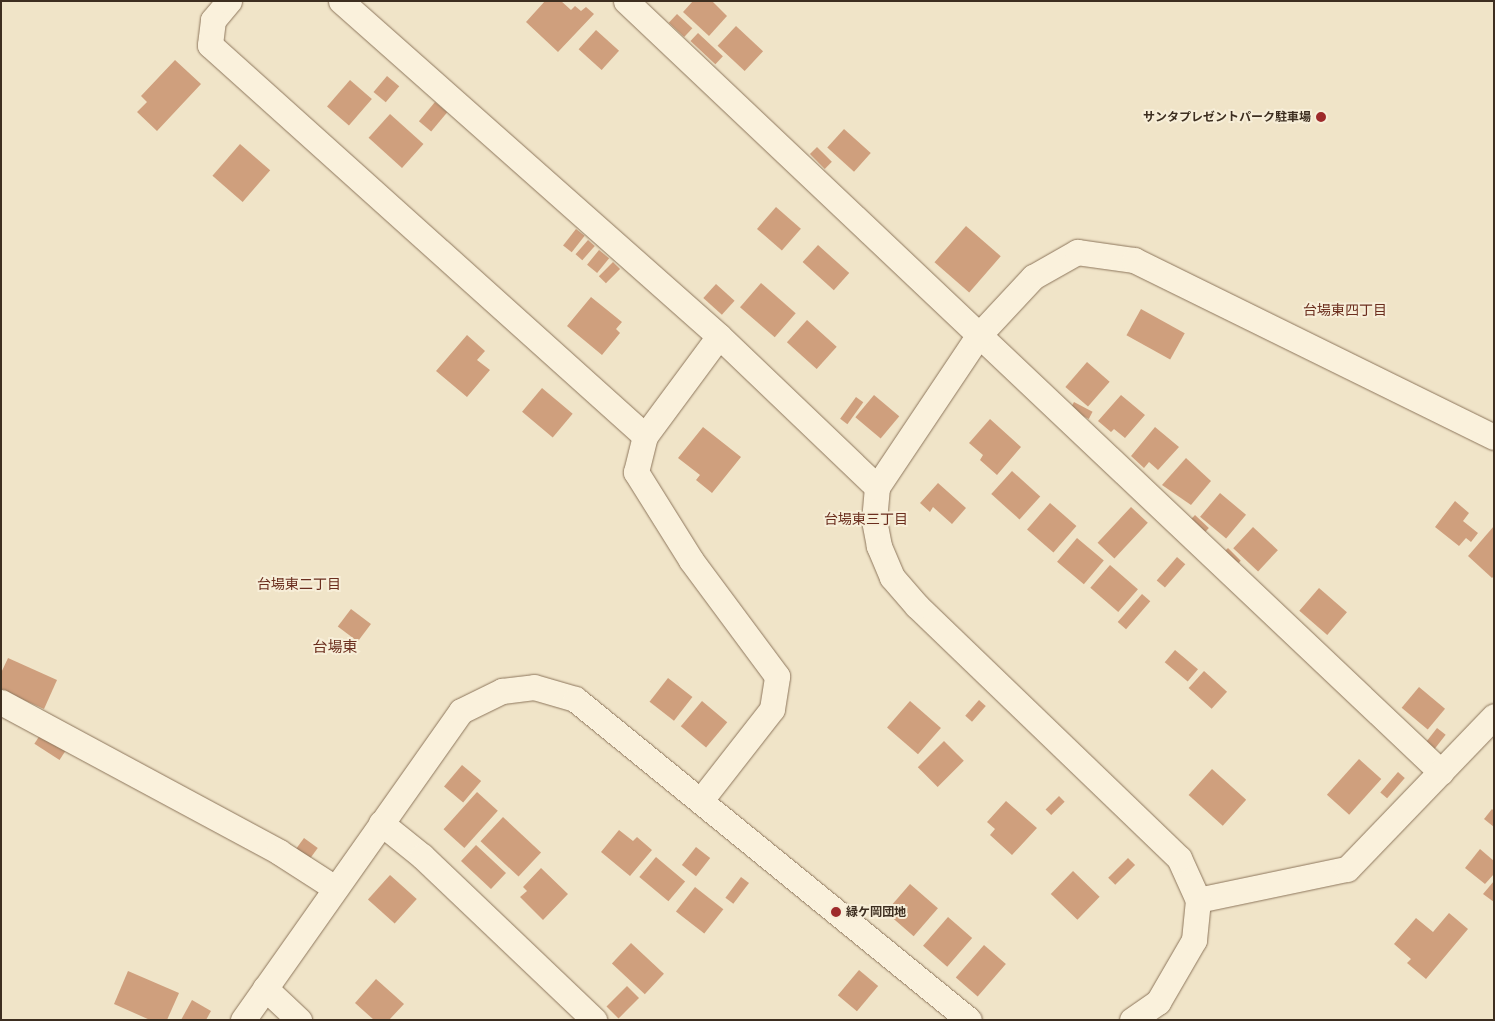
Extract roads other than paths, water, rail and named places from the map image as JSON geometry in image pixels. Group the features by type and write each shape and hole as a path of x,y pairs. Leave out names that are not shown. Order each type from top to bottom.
{"street":[{"path":"229,1 212,20 210,45 645,436"},
{"path":"341,1 719,336 877,487"},
{"path":"626,1 1441,772"},
{"path":"1132,1020 1158,1002 1176,976 1194,940 1198,900 1179,858 917,606 892,577 879,546 874,521 877,487 978,336 1033,277 1077,252 1134,260 1494,437"},
{"path":"702,800 772,709 777,676 646,494 636,472 645,436 719,336"},
{"path":"243,1020 461,711 502,691 534,687 575,699 702,800 969,1020"},
{"path":"1,702 279,852 335,888"},
{"path":"1198,900 1348,869 1494,716"},
{"path":"381,823 422,856 594,1020"},
{"path":"265,988 299,1020"}],"place":[{"name":"サンタプレゼントパーク駐車場","path":"1321,117"},
{"name":"緑ケ岡団地","path":"836,912"}],"district":[{"name":"台場東四丁目","path":"1345,310"},
{"name":"台場東三丁目","path":"866,519"},
{"name":"台場東二丁目","path":"299,584"},
{"name":"台場東","path":"335,647"}]}
